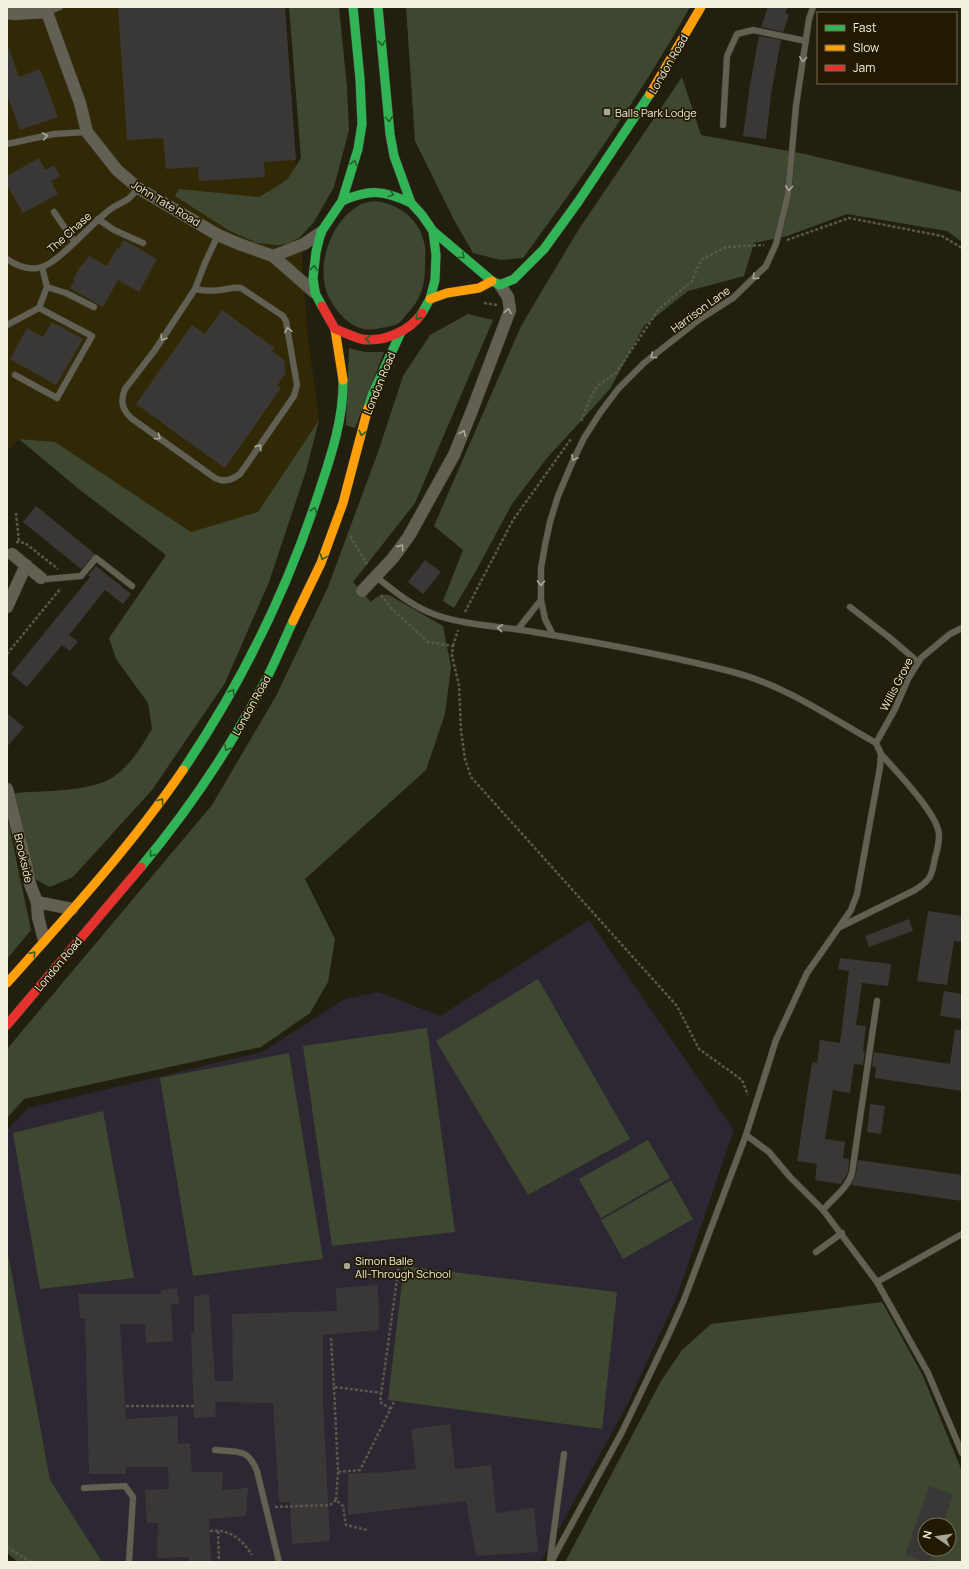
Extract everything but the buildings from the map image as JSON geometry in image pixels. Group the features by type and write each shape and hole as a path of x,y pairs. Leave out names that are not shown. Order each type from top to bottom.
{"main road":[{"path":"352,7 360,79 362,124 358,149 342,200 321,232 316,252 313,278 315,293 335,329 362,338 381,340 401,332 419,318 430,299 435,280 436,254 433,232"},
{"path":"378,7 390,134 394,156 411,203"},
{"name":"London Road","path":"430,299 447,293 479,288 514,279 544,249 578,202 646,101 700,7"},
{"path":"342,200 358,193 376,191 391,193 411,203 422,215 433,232 496,283"},
{"name":"London Road","path":"7,983 119,854 176,780 207,734 241,678 273,612 305,536 320,491 337,429 344,388 335,329"},
{"name":"London Road","path":"7,1026 150,856 188,807 225,752 260,692 320,563 343,503 372,395 401,332"}],"street":[{"path":"7,13 15,14 46,9"},
{"name":"John Tate Road","path":"46,9 80,103 87,132 117,170 138,188 218,235 274,256"},
{"path":"315,293 274,256 304,244 321,232"},
{"path":"362,591 393,558 409,536 454,455 510,310 508,297 496,283"},
{"path":"12,554 41,578"},
{"path":"7,607 26,565"},
{"name":"Brookside","path":"7,789 30,884 37,902 38,917 44,940"},
{"path":"37,902 72,909"}],"lane":[{"path":"46,9 60,7"},
{"name":"Harrison Lane","path":"553,635 545,619 541,600 542,568 550,522 558,496 584,438 618,389 644,363 700,319 733,298 766,266 776,244 788,194 793,134 809,19 813,7"},
{"path":"723,124 727,56 737,34 753,30 806,41"},
{"path":"7,144 54,134 87,132"},
{"name":"The Chase","path":"7,259 23,267 42,267 59,256 108,210 129,198 138,188"},
{"path":"54,212 74,241"},
{"path":"98,219 114,230 143,243"},
{"path":"195,289 219,290 234,287 241,288 283,316 288,326 297,385 294,396 240,474 233,479 225,481 215,478 131,418 124,412 122,405 122,396 125,389 155,350 195,289 218,235"},
{"path":"7,325 39,308 47,288 42,267"},
{"path":"47,288 66,293 94,306"},
{"path":"15,375 57,398 92,336 39,308"},
{"path":"41,578 47,579 81,576 96,558 132,586"},
{"path":"373,579 416,606 435,615 460,622 518,629 598,643 741,675 773,685 876,743 881,754 927,808 940,835 933,869 927,883 840,927"},
{"path":"518,629 541,600"},
{"path":"850,607 918,662"},
{"name":"Willis Grove","path":"876,743 895,709 908,679 918,662 950,634 962,628"},
{"path":"551,1562 622,1432 684,1300 746,1135 776,1040 807,973 851,910 857,894 880,767 881,754"},
{"path":"823,1210 850,1182 877,1001"},
{"path":"746,1135 769,1152 790,1177 823,1210 842,1233 877,1282 928,1373 962,1453"},
{"path":"816,1252 842,1233"},
{"path":"877,1282 962,1234"},
{"path":"215,1450 244,1453 254,1461 279,1562"},
{"path":"551,1562 564,1454"},
{"path":"84,1488 125,1486 133,1496 129,1562"}],"path":[{"path":"776,244 849,218 942,236 962,248"},
{"path":"479,304 486,303 510,307"},
{"path":"16,513 19,542"},
{"path":"373,579 391,608 428,642 454,646"},
{"path":"460,622 452,656 459,685 464,760 471,777 677,1006 699,1049 742,1080 754,1110"},
{"path":"391,1409 380,1402 400,1265"},
{"path":"266,1508 330,1505 336,1500 338,1472 331,1338"},
{"path":"334,1387 382,1393"},
{"path":"338,1472 360,1470 394,1402"},
{"path":"126,1406 194,1406"},
{"path":"336,1500 343,1506 346,1525 367,1530"},
{"path":"210,1531 218,1530 232,1533 244,1543 252,1555"},
{"path":"218,1530 219,1562"},
{"path":"7,1547 31,1562"}],"shaded area":[{"path":"7,7 285,7 307,330 319,420 258,512 191,532 55,442 19,439 7,451"},
{"name":"Simon Balle All-Through School","path":"589,920 734,1130 676,1299 627,1405 541,1562 100,1562 10,1450 7,1378 7,1130 28,1108 262,1052 345,999 379,992 440,1016"}],"green space":[{"path":"289,7 339,7 347,87 349,130 334,187 314,222 300,237 287,244 277,245 257,243 230,231 175,196 179,189 259,197 287,180 301,158"},
{"path":"406,7 690,7 652,72 631,104 589,166 523,258 501,260 473,253 454,220 415,141"},
{"path":"682,77 701,135 805,154 962,192 962,242 947,231 847,214 787,236 754,243 744,276 688,291 644,326 610,389 547,458 512,504 454,608 443,601 463,550 434,526 521,326 579,229"},
{"path":"375,201 401,210 414,221 423,237 425,247 425,273 423,286 416,303 400,322 388,327 365,329 352,324 341,315 332,303 326,291 324,265 326,251 337,226 345,216 355,208 367,202"},
{"path":"468,314 493,320 415,503 353,582 371,602 379,596 389,595 443,626 451,667 445,714 426,770 305,879 335,939 328,982 310,1013 261,1047 24,1099 7,1118 7,1049 212,805 276,696 328,587 378,452 403,376 430,335"},
{"path":"349,348 364,352 384,352 355,428 346,425"},
{"path":"319,420 306,471 269,582 225,683 152,790 73,877 50,887 35,879 14,793 67,790 82,788 107,781 122,770 132,760 152,729 148,703 116,659 109,638 166,555 80,490 19,439 55,442 191,532 258,512"},
{"path":"7,816 31,930 7,959"},
{"path":"538,979 630,1139 528,1195 436,1041"},
{"path":"427,1028 455,1232 332,1246 303,1046"},
{"path":"289,1053 323,1259 193,1276 160,1078"},
{"path":"103,1111 134,1278 40,1289 13,1133"},
{"path":"648,1140 670,1178 601,1218 579,1179"},
{"path":"671,1180 693,1219 623,1259 601,1220"},
{"path":"7,1248 50,1480 102,1562 18,1562 7,1553"},
{"path":"404,1266 617,1292 602,1429 388,1400"},
{"path":"882,1302 922,1374 962,1471 962,1562 565,1562 661,1381 682,1350 711,1324"}],"traffic: fast":[{"path":"322,306 315,293 313,278 316,252 321,232 342,201 358,149 362,124 360,79 353,7"},
{"path":"378,7 390,134 394,156 411,203 422,215 433,231 436,255 435,280 430,299 422,313"},
{"path":"433,231 492,281 500,285 514,279 544,249 578,202 650,94"},
{"path":"342,201 361,194 384,193 411,203"},
{"path":"368,408 372,395 401,332"},
{"path":"183,770 204,738 243,671 277,602 292,567 323,481 335,439 339,424 343,395 343,380"},
{"path":"141,867 174,826 219,761 264,684 293,621"}],"traffic: slow":[{"path":"650,94 701,7"},
{"path":"430,299 447,293 479,288 492,281"},
{"path":"335,329 343,380"},
{"path":"293,621 321,563 343,503 368,408"},
{"path":"7,983 121,853 183,770"}],"traffic: jam":[{"path":"322,306 335,329 361,339 369,340 387,337 403,330 422,313"},
{"path":"7,1025 141,867"}],"place":[{"name":"Balls Park Lodge","path":"607,112"},
{"name":"Simon Balle All-Through School","path":"347,1266"}]}
